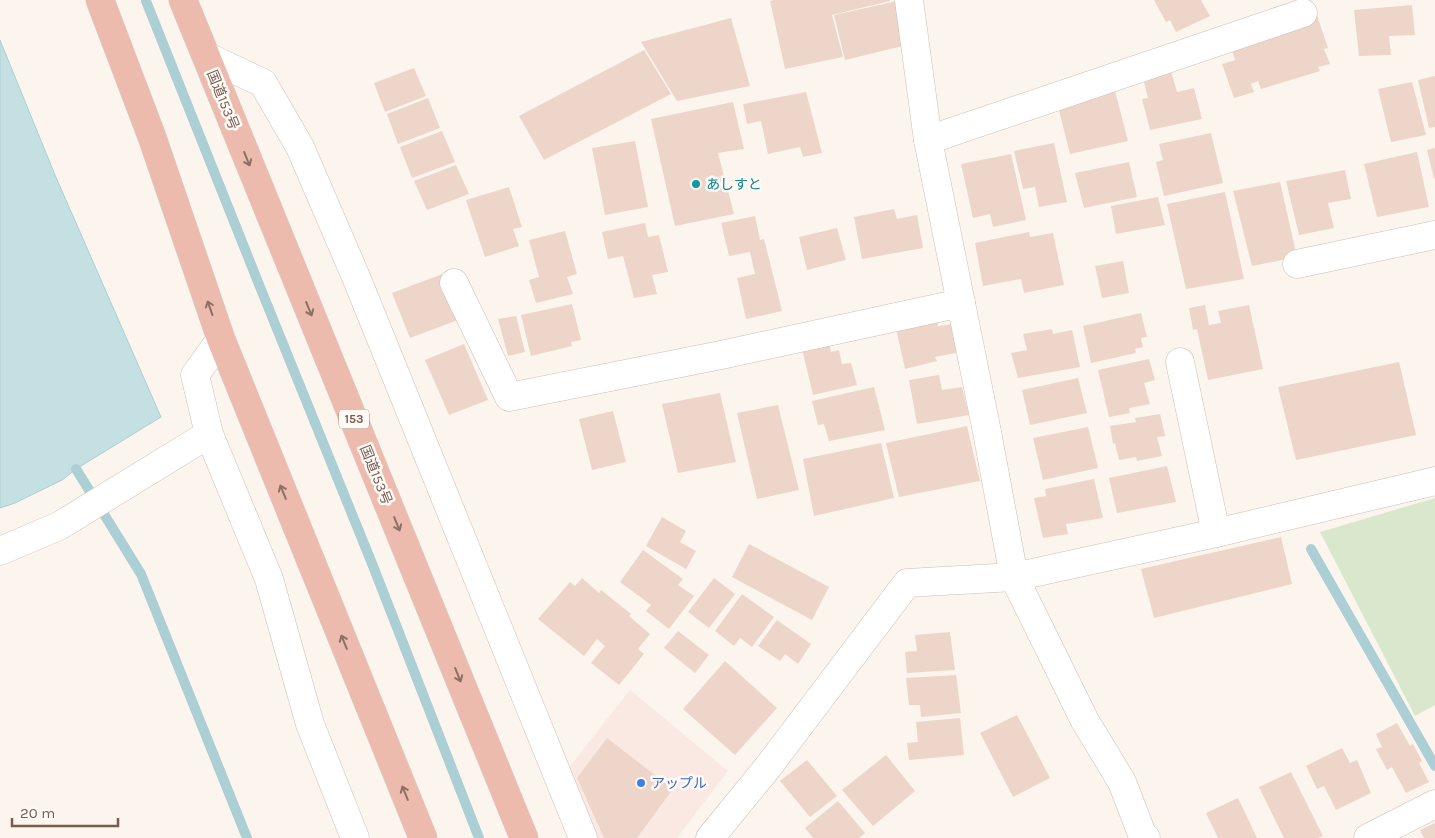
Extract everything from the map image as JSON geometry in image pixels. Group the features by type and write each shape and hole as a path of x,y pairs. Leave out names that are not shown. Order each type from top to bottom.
{"highway":[{"path":"100,0 152,137 221,339 423,838"},
{"name":"国道153号","path":"183,0 524,838"}],"street":[{"path":"908,0 928,140 962,303 1014,577 1085,720 1122,782 1142,834 1146,838"},
{"path":"928,140 1303,13"},
{"path":"206,56 263,84 300,147 360,286 583,838"},
{"path":"1297,264 1435,235"},
{"path":"454,283 509,396 712,356 962,303"},
{"path":"221,339 195,375 209,434 269,579 310,724 355,838"},
{"path":"1180,362 1216,533"},
{"path":"0,551 59,526 209,434"},
{"path":"710,838 768,767 907,583 1014,577 1216,533 1435,481"},
{"path":"1368,838 1435,804"}],"shaded area":[{"path":"630,690 728,771 677,838 597,838 567,770"}],"green space":[{"path":"1435,498 1435,705 1415,716 1320,532"}],"water":[{"path":"0,40 55,175 161,417 76,469 62,480 15,503 0,508"}],"building":[{"path":"1154,0 1201,0 1210,16 1176,32 1170,20 1166,22"},
{"path":"770,1 890,1 832,15 843,57 785,69"},
{"path":"897,1 907,45 845,60 834,15"},
{"path":"1412,5 1415,35 1389,36 1391,55 1359,56 1354,10"},
{"path":"1317,15 1328,48 1324,49 1330,64 1318,67 1320,71 1261,89 1258,81 1251,84 1254,92 1234,98 1222,64 1235,60 1232,50 1285,25"},
{"path":"731,18 750,86 677,101 641,42"},
{"path":"644,50 671,94 544,160 519,116"},
{"path":"414,68 426,96 385,112 374,83"},
{"path":"1171,71 1177,92 1194,88 1202,119 1150,130 1142,99 1148,98 1143,78"},
{"path":"1435,76 1435,127 1429,128 1418,80"},
{"path":"1412,82 1426,135 1391,142 1378,89"},
{"path":"1115,91 1128,141 1070,154 1058,106"},
{"path":"806,92 822,153 803,157 800,147 768,154 761,121 747,124 743,104"},
{"path":"428,98 440,128 398,144 387,114"},
{"name":"あしすと","path":"733,102 744,149 718,153 734,214 675,226 651,119"},
{"path":"442,131 455,162 412,178 400,147"},
{"path":"1211,133 1223,183 1164,196 1156,162 1163,160 1159,144"},
{"path":"635,141 648,207 605,215 592,148"},
{"path":"1054,143 1067,202 1039,207 1035,187 1023,189 1014,151"},
{"path":"1435,148 1435,178 1434,179 1427,150"},
{"path":"1417,152 1429,207 1377,217 1364,164"},
{"path":"1011,154 1026,220 993,227 990,214 973,218 961,164"},
{"path":"1129,162 1137,197 1084,208 1075,173"},
{"path":"456,165 469,194 427,210 414,181"},
{"path":"1345,170 1351,199 1328,203 1334,228 1299,235 1286,181"},
{"path":"1280,182 1297,257 1252,266 1233,191"},
{"path":"509,187 522,227 513,229 519,246 485,257 466,200"},
{"path":"1225,192 1244,279 1186,289 1167,204"},
{"path":"1158,197 1165,225 1116,234 1111,206"},
{"path":"894,209 897,219 917,215 923,248 862,259 854,217"},
{"path":"755,216 760,240 764,239 782,311 746,319 737,278 755,274 750,252 729,256 721,223"},
{"path":"645,223 648,237 659,235 668,272 652,275 657,294 634,298 623,256 608,259 602,232"},
{"path":"837,228 846,260 807,270 799,237"},
{"path":"565,231 577,274 567,277 573,294 536,303 529,280 539,277 529,240"},
{"path":"1029,232 1030,237 1053,233 1064,285 1024,293 1021,279 983,286 975,243"},
{"path":"1123,261 1129,293 1102,298 1095,266"},
{"path":"445,273 463,318 410,338 392,293"},
{"path":"572,304 581,340 571,342 572,346 531,356 521,315"},
{"path":"1205,305 1209,325 1221,323 1218,311 1249,305 1263,369 1208,380 1197,329 1193,330 1189,308"},
{"path":"1141,313 1147,337 1141,338 1143,347 1135,349 1136,353 1091,363 1083,326"},
{"path":"936,315 938,326 954,324 960,352 935,357 937,361 905,369 895,324"},
{"path":"516,316 525,352 508,356 498,319"},
{"path":"1052,329 1053,334 1072,330 1080,367 1018,378 1011,353 1027,350 1023,334"},
{"path":"829,342 831,352 839,350 842,364 851,363 857,385 813,395 802,349"},
{"path":"464,344 488,400 449,415 425,360"},
{"path":"1149,359 1155,380 1144,383 1150,404 1129,408 1130,413 1109,417 1098,370"},
{"path":"1399,362 1416,435 1296,460 1278,387"},
{"path":"939,375 942,390 962,387 969,415 917,424 909,380"},
{"path":"1078,378 1087,413 1030,425 1022,390"},
{"path":"874,387 885,430 829,441 824,424 818,425 812,401"},
{"path":"720,393 736,462 678,473 662,404"},
{"path":"778,405 799,490 757,499 737,413"},
{"path":"613,411 626,462 592,470 579,419"},
{"path":"1160,414 1165,436 1157,437 1162,456 1137,461 1136,457 1119,460 1115,443 1113,444 1110,426 1136,422 1135,418"},
{"path":"967,426 980,481 899,497 886,443"},
{"path":"1088,427 1098,468 1043,480 1033,438"},
{"path":"881,443 894,498 814,516 803,459"},
{"path":"1167,466 1176,502 1117,513 1109,478"},
{"path":"1094,479 1103,518 1066,524 1068,534 1043,538 1034,498 1046,496 1045,489"},
{"path":"662,517 686,531 680,542 696,551 686,569 646,546"},
{"path":"1281,537 1292,584 1154,618 1141,569"},
{"path":"749,544 829,587 812,620 732,577"},
{"path":"643,550 683,579 678,585 694,596 669,629 646,611 651,605 620,582"},
{"path":"582,578 599,593 601,590 631,614 629,616 650,634 638,649 644,654 619,685 591,663 605,646 597,639 584,656 538,619 570,582 575,586"},
{"path":"714,578 735,594 709,628 688,612"},
{"path":"742,594 774,617 752,647 740,638 734,646 715,631"},
{"path":"777,620 811,644 798,664 785,654 780,661 758,646"},
{"path":"678,631 709,655 695,673 664,648"},
{"path":"950,632 955,670 907,673 905,652 917,651 915,635"},
{"path":"725,661 777,708 735,755 683,709"},
{"path":"956,675 961,713 921,717 920,705 909,705 906,678"},
{"path":"1017,715 1050,778 1013,797 980,733"},
{"path":"960,718 964,755 909,760 907,743 918,742 916,722"},
{"path":"1397,723 1410,746 1413,744 1422,761 1419,763 1429,782 1406,793 1392,767 1387,770 1376,749 1382,747 1376,734"},
{"path":"607,738 673,789 637,838 604,838 577,778"},
{"path":"1342,748 1350,763 1357,760 1371,793 1336,810 1324,786 1317,789 1306,766"},
{"path":"886,755 915,791 873,826 842,790"},
{"path":"807,760 837,796 810,817 780,781"},
{"path":"1291,772 1323,836 1318,838 1284,838 1259,787"},
{"path":"1238,798 1257,838 1218,838 1206,813"},
{"path":"838,801 865,833 859,838 813,838 805,828"},
{"path":"1435,823 1435,838 1424,838 1420,830"}],"waterway":[{"path":"146,1 373,566 479,838"},
{"path":"76,469 141,574 247,838"},
{"path":"1311,549 1435,766"}],"place":[{"name":"あしすと","path":"696,184"},
{"name":"アップル","path":"641,783"}]}
